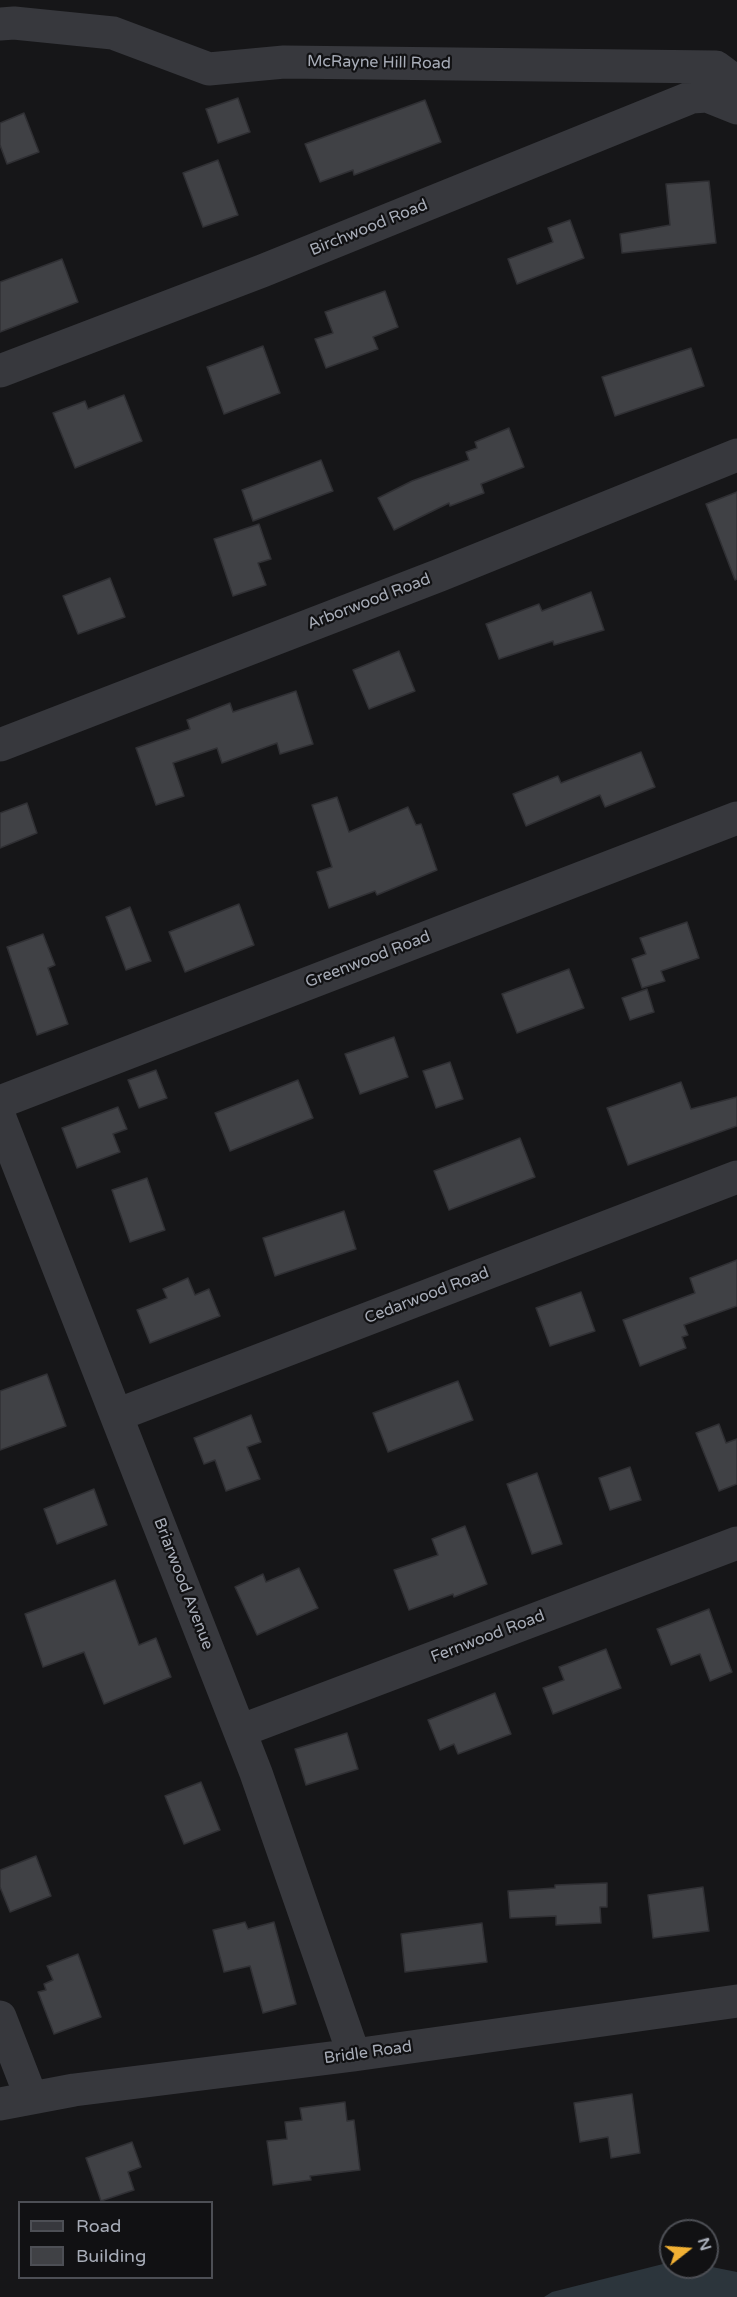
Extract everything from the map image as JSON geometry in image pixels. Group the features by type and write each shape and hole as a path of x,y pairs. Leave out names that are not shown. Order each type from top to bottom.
{"street":[{"name":"McRayne Hill Road","path":"0,24 14,23 113,33 208,69 284,62 716,67 732,79 737,108"},
{"name":"Birchwood Road","path":"0,371 262,271 692,97 707,96 737,108"},
{"name":"Arborwood Road","path":"0,745 440,575 737,455"},
{"name":"Greenwood Road","path":"0,1102 737,818"},
{"name":"Briarwood Avenue","path":"0,1118 240,1731 354,2055"},
{"name":"Cedarwood Road","path":"117,1415 737,1177"},
{"name":"Fernwood Road","path":"240,1731 737,1543"},
{"name":"Bridle Road","path":"0,2104 31,2097 354,2055 737,2001"},
{"path":"0,2017 31,2097"}],"shaded area":[{"path":"659,2265 659,2279 719,2279 719,2268 737,2272 737,2297 544,2297 552,2292"}],"building":[{"path":"238,98 250,132 218,143 206,109"},
{"path":"425,100 441,142 354,175 353,170 320,182 305,144"},
{"path":"24,113 39,152 7,164 0,145 0,123"},
{"path":"218,160 238,215 203,227 183,173"},
{"path":"709,181 716,243 622,253 620,234 670,225 666,184"},
{"path":"570,220 584,258 517,284 508,259 553,242 548,228"},
{"path":"62,259 78,302 0,332 0,282"},
{"path":"385,291 398,327 373,337 378,349 326,368 315,339 333,333 325,312"},
{"path":"263,346 280,393 224,414 207,367"},
{"path":"691,348 704,386 615,416 602,377"},
{"path":"124,395 142,441 75,468 53,413 85,401 88,409"},
{"path":"509,428 524,467 481,484 484,493 450,506 449,503 394,530 378,498 412,481 469,460 466,452 477,448 475,442"},
{"path":"321,460 333,491 253,521 242,490"},
{"path":"737,492 737,579 735,580 706,504"},
{"path":"259,524 271,559 258,563 266,585 233,596 214,539"},
{"path":"110,578 125,617 78,634 63,596"},
{"path":"591,592 604,630 554,645 553,641 499,659 486,624 539,604 542,611"},
{"path":"399,651 415,691 369,709 353,670"},
{"path":"296,691 313,744 280,754 277,743 222,763 217,748 173,763 184,796 156,805 136,748 190,729 187,720 230,703 233,712"},
{"path":"641,752 655,787 605,807 600,795 526,826 513,794 558,776 561,783"},
{"path":"337,797 349,832 408,807 416,825 421,824 437,870 377,895 375,891 329,908 317,872 332,867 312,805"},
{"path":"27,803 37,833 0,848 0,813"},
{"path":"239,904 254,945 185,972 169,932"},
{"path":"130,907 151,961 126,970 106,917"},
{"path":"687,922 699,958 661,971 665,981 642,988 632,959 646,954 640,938"},
{"path":"43,934 55,965 48,968 68,1024 37,1035 7,947"},
{"path":"569,969 584,1008 517,1033 502,994"},
{"path":"647,989 654,1012 630,1020 622,998"},
{"path":"394,1037 408,1077 360,1094 345,1054"},
{"path":"450,1062 463,1099 436,1108 423,1071"},
{"path":"156,1070 167,1098 139,1108 128,1080"},
{"path":"298,1080 313,1118 230,1151 215,1113"},
{"path":"681,1082 691,1109 737,1097 737,1126 628,1165 607,1108"},
{"path":"118,1107 127,1129 113,1134 120,1152 77,1168 62,1128"},
{"path":"520,1138 535,1177 449,1210 434,1171"},
{"path":"147,1178 165,1230 130,1242 112,1190"},
{"path":"344,1211 356,1249 275,1276 263,1238"},
{"path":"737,1260 737,1306 684,1325 688,1335 682,1337 686,1348 640,1366 623,1320 695,1293 690,1278"},
{"path":"188,1278 195,1295 209,1289 220,1316 150,1343 137,1310 167,1298 163,1289"},
{"path":"581,1292 595,1331 550,1346 536,1308"},
{"path":"47,1374 66,1426 0,1450 0,1391"},
{"path":"458,1381 473,1420 388,1452 373,1413"},
{"path":"251,1415 261,1442 247,1447 260,1479 226,1491 215,1460 204,1464 194,1438"},
{"path":"719,1424 726,1443 737,1439 737,1484 719,1491 696,1433"},
{"path":"630,1467 641,1500 610,1510 599,1478"},
{"path":"537,1473 562,1544 532,1554 507,1484"},
{"path":"94,1489 107,1525 57,1544 44,1509"},
{"path":"465,1526 487,1584 454,1597 453,1594 409,1610 394,1570 438,1555 432,1539"},
{"path":"299,1568 318,1608 257,1635 235,1587 263,1574 266,1582"},
{"path":"115,1580 139,1645 156,1638 171,1677 104,1704 84,1652 43,1667 25,1614"},
{"path":"709,1609 732,1672 710,1681 700,1654 671,1665 657,1629"},
{"path":"606,1649 621,1688 553,1714 543,1688 564,1680 559,1667"},
{"path":"495,1693 511,1734 458,1754 454,1744 440,1750 428,1720"},
{"path":"347,1733 358,1769 306,1785 295,1749"},
{"path":"201,1782 220,1830 184,1844 165,1796"},
{"path":"36,1856 51,1896 10,1912 0,1887 0,1870"},
{"path":"607,1883 607,1907 600,1907 601,1923 556,1925 556,1916 510,1918 508,1891 555,1888 555,1885"},
{"path":"703,1887 709,1931 653,1938 648,1895"},
{"path":"245,1922 248,1929 274,1922 296,2004 263,2013 250,1966 224,1972 213,1930"},
{"path":"482,1923 487,1962 405,1972 401,1934"},
{"path":"78,1954 101,2017 54,2034 38,1992 46,1990 44,1984 53,1980 47,1966"},
{"path":"632,2094 640,2153 611,2158 608,2137 580,2142 574,2103"},
{"path":"345,2102 347,2121 354,2120 360,2170 310,2176 311,2180 273,2185 267,2141 287,2139 285,2122 302,2120 300,2108"},
{"path":"132,2142 141,2167 128,2172 134,2190 101,2201 86,2158"}]}
